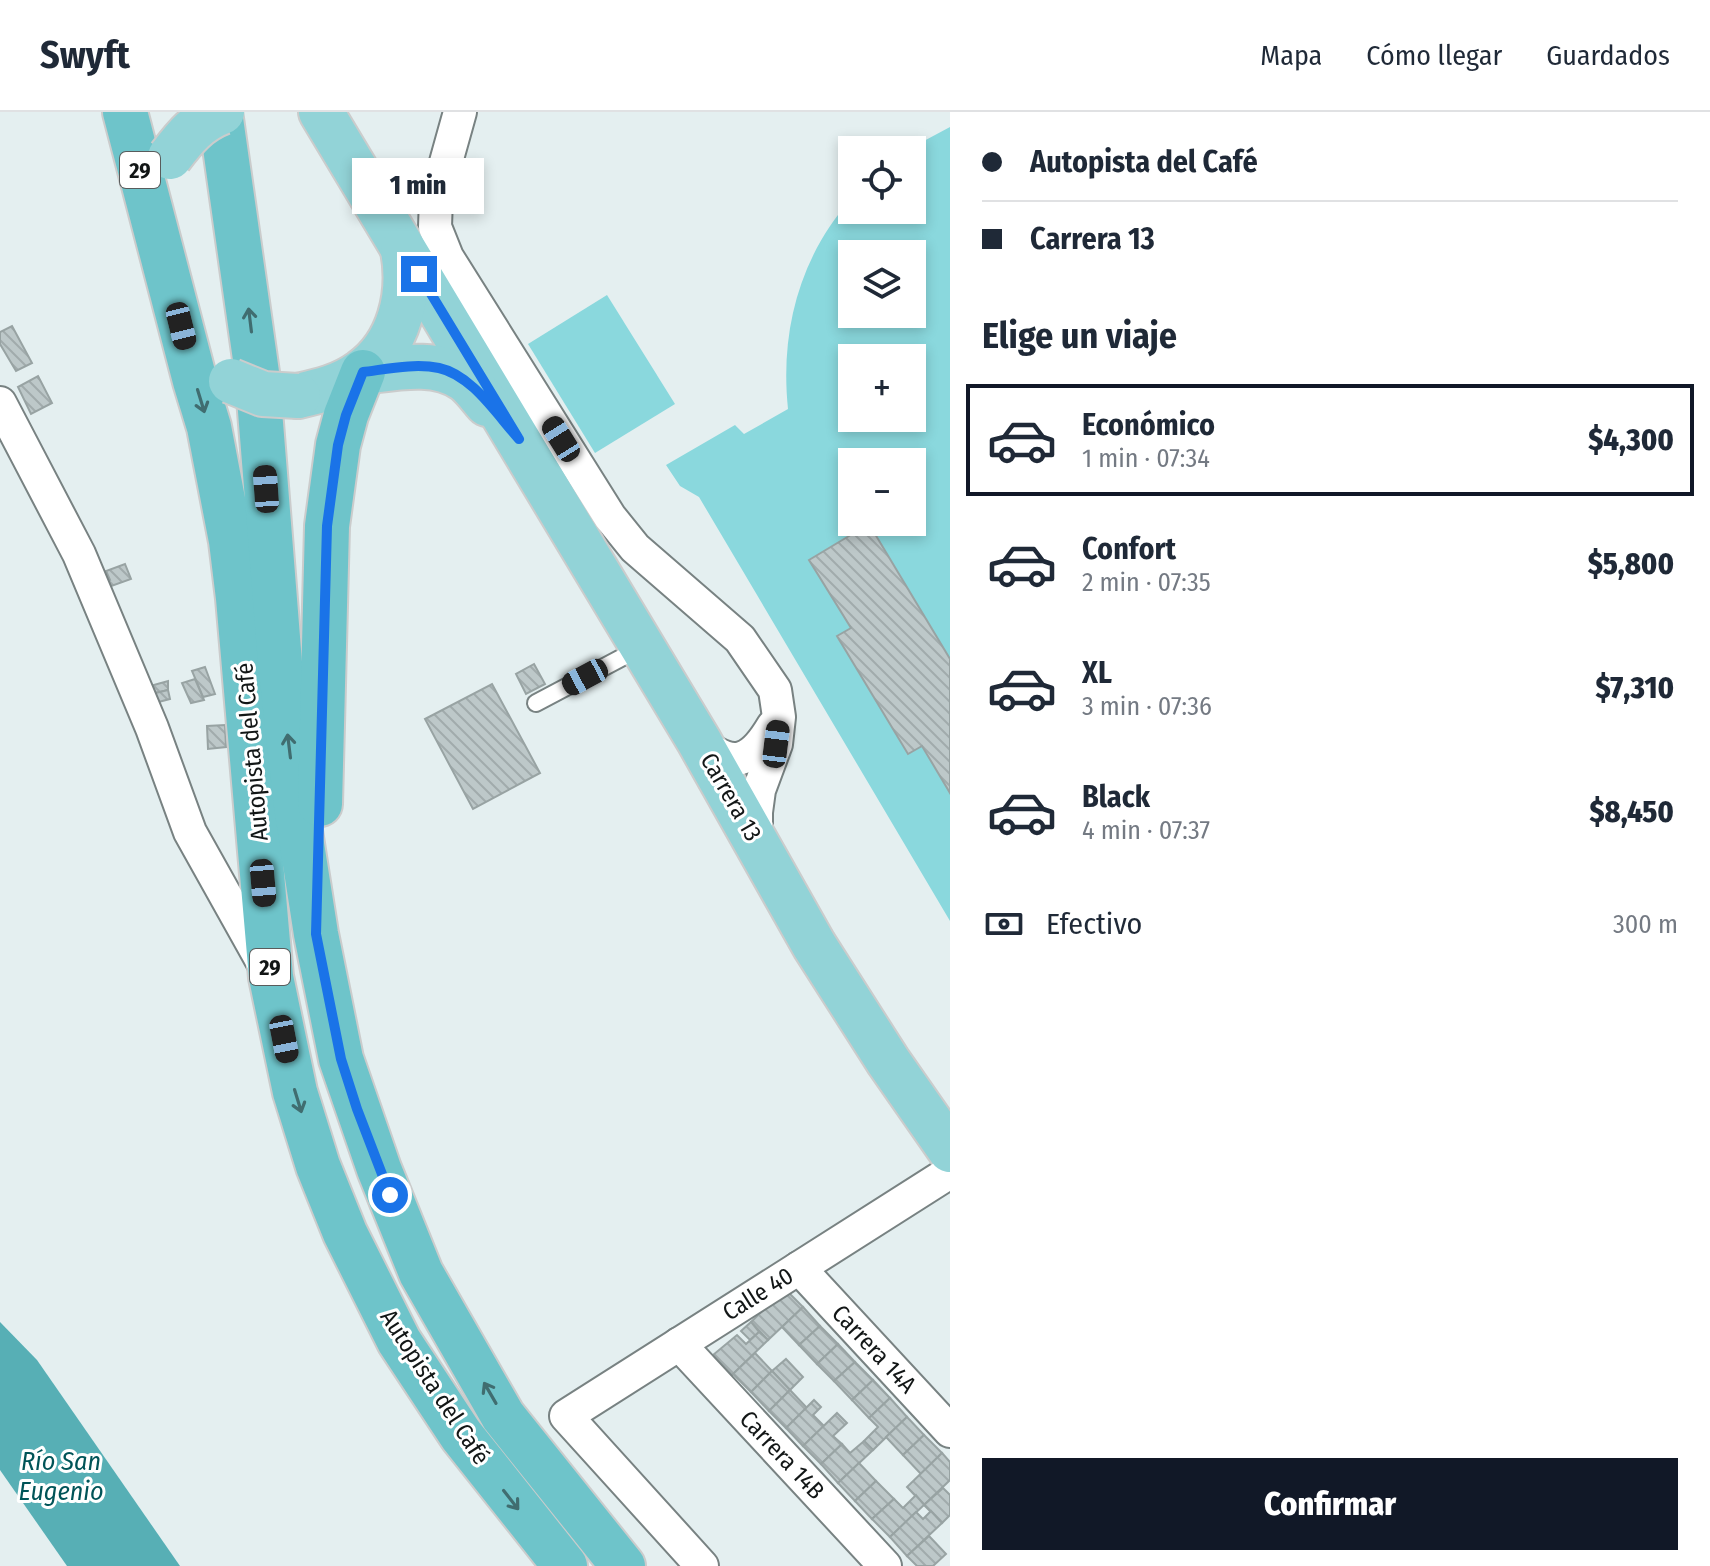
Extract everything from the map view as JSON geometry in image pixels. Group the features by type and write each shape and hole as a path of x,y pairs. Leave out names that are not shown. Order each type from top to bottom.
{"highway":[{"name":"Autopista del Café","path":"125,112 209,427 231,541 271,977 295,1092 318,1166 345,1233 399,1341 461,1435 565,1566"},
{"name":"Autopista del Café","path":"221,112 257,373 280,663 296,806 328,1002 349,1084 421,1273 503,1416 623,1566"},
{"path":"316,934 327,526 338,445 363,372"}],"main road":[{"path":"155,228 157,191 170,157 187,134 221,112"},
{"name":"Carrera 13","path":"298,112 330,128 643,646 814,945 888,1061 950,1150"},
{"path":"173,298 188,329 231,381 263,394 298,396 332,388 363,372 383,350 397,325 406,297 407,270 403,248"},
{"name":"Carrera 13","path":"363,372 420,367 441,369 465,380 519,439"}],"street":[{"path":"460,112 436,198 435,227 447,257 610,517 635,548 740,639 775,690 779,717 776,744 759,790 756,840"},
{"path":"0,403 79,554 152,728 190,832 271,977"},
{"path":"699,741 715,754 733,760 750,756 763,743 779,717"},
{"name":"Calle 40","path":"702,1566 566,1416 950,1172"},
{"name":"Carrera 14A","path":"799,1268 950,1431"},
{"name":"Carrera 14B","path":"679,1344 885,1566"}],"lane":[{"path":"536,703 643,646"}],"shaded area":[{"path":"950,127 950,921 699,497 680,486 666,465 735,425 744,434 788,409 787,352 797,297 806,270 838,216 838,224 926,224 926,140"},
{"path":"607,295 675,404 595,453 528,344"}],"water":[{"name":"Río San Eugenio","path":"0,1322 37,1360 180,1566 67,1566 0,1470"}],"building":[{"path":"12,326 32,363 16,371 0,344 0,332"},
{"path":"38,376 52,403 31,414 18,387"},
{"path":"849,536 876,536 950,659 950,793 922,746 908,754 837,636 851,628 809,560"},
{"path":"125,564 131,579 103,589 101,583 110,580 106,571"},
{"path":"534,664 545,684 526,694 516,674"},
{"path":"205,667 215,694 203,697 192,671"},
{"path":"195,679 204,700 191,703 182,683"},
{"path":"168,681 168,690 139,697 136,690"},
{"path":"492,684 540,773 473,809 425,719"},
{"path":"168,690 170,699 143,706 139,697"},
{"path":"225,725 226,747 208,749 207,726"},
{"path":"785,1289 803,1307 768,1340 751,1322"},
{"path":"803,1307 820,1326 799,1345 782,1327"},
{"path":"751,1322 759,1332 750,1340 741,1331"},
{"path":"820,1326 838,1344 817,1364 799,1345"},
{"path":"759,1332 768,1340 732,1375 713,1355 737,1335 746,1344"},
{"path":"838,1344 855,1362 834,1381 817,1364"},
{"path":"755,1353 772,1371 751,1392 733,1374"},
{"path":"786,1359 803,1377 790,1390 772,1371"},
{"path":"855,1362 873,1380 852,1400 834,1381"},
{"path":"772,1371 790,1390 769,1411 751,1392"},
{"path":"873,1380 890,1398 869,1418 852,1400"},
{"path":"790,1390 807,1408 786,1428 769,1411"},
{"path":"890,1398 907,1417 873,1450 864,1441 878,1427 869,1418"},
{"path":"814,1400 821,1407 813,1415 824,1426 803,1446 786,1428"},
{"path":"837,1413 847,1423 833,1436 842,1444 821,1464 803,1446"},
{"path":"907,1417 924,1435 903,1455 886,1437"},
{"path":"924,1435 942,1453 921,1474 903,1455"},
{"path":"864,1441 873,1450 838,1483 821,1464 842,1444 850,1453"},
{"path":"942,1453 950,1462 950,1480 924,1505 907,1487"},
{"path":"859,1463 876,1481 855,1501 838,1483"},
{"path":"876,1481 894,1499 872,1519 855,1501"},
{"path":"943,1488 950,1495 950,1515 942,1523 924,1505"},
{"path":"916,1495 924,1505 890,1537 872,1519 894,1499 903,1508"},
{"path":"931,1511 942,1523 907,1556 890,1537 916,1512 923,1519"},
{"path":"929,1536 946,1554 933,1566 917,1566 907,1556"}],"route":[{"path":"390,1195 341,1059 316,934 327,526 338,445 363,372 420,367 441,369 465,380 519,439 419,274"}]}
